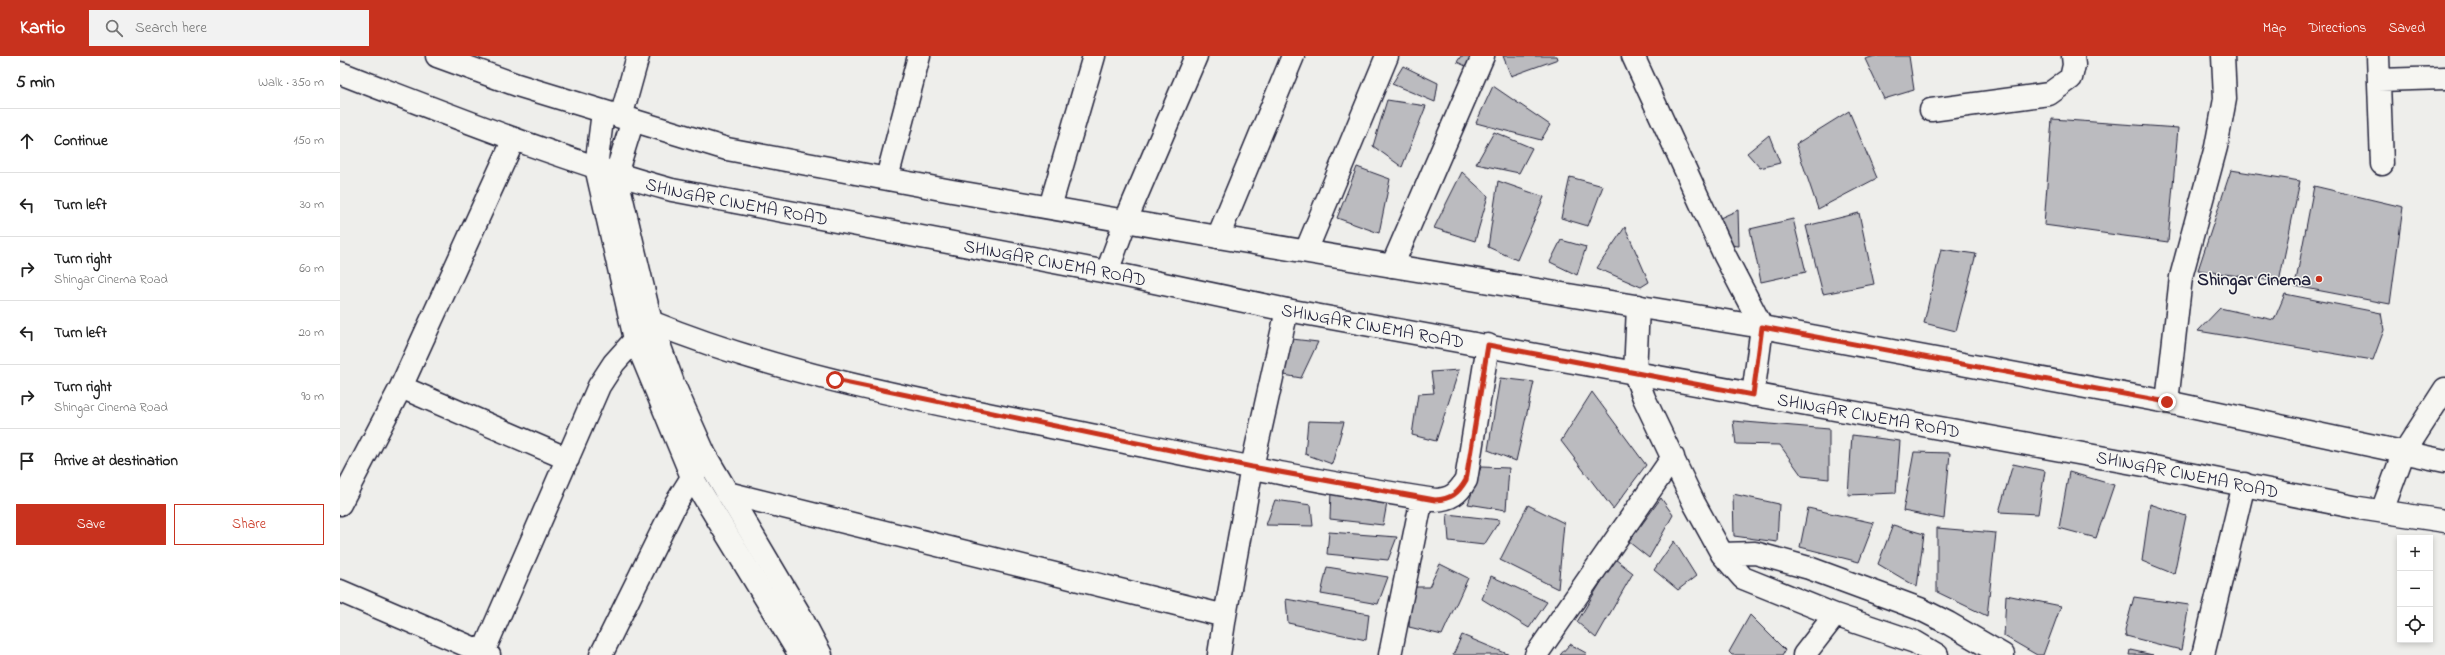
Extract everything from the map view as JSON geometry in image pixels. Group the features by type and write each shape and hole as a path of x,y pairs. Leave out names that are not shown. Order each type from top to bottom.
{"street":[{"path":"437,56 517,85 727,149 1218,237 1762,327 2167,402 2403,454 2445,461"},
{"path":"638,56 619,116 606,171 651,322 672,383 705,455 800,615 821,655"},
{"path":"887,178 919,56"},
{"path":"1050,207 1094,56"},
{"path":"1107,272 1126,220 1196,56"},
{"path":"1218,237 1293,56"},
{"path":"1306,251 1386,56"},
{"path":"1392,266 1484,56"},
{"path":"1633,56 1725,256 1762,327 1753,395"},
{"path":"1931,110 2050,94 2062,87 2071,78 2074,66 2073,56"},
{"path":"2167,402 2180,277 2216,147 2224,99 2223,56"},
{"path":"2378,56 2382,164"},
{"name":"SHINGAR CINEMA ROAD","path":"340,73 514,139 606,171 672,190 1107,272 1286,310 1488,345 1635,374 2244,484 2382,511 2445,521"},
{"path":"2379,80 2445,78"},
{"path":"619,116 606,171 634,339 692,478 800,655"},
{"path":"340,504 401,387 514,139"},
{"path":"1638,306 1635,374 1673,457 1722,554 1743,578 1835,615 1915,642 1937,655"},
{"path":"1219,655 1252,467 1286,310"},
{"path":"340,591 485,654 599,386 614,363 634,339 651,322"},
{"path":"651,322 694,340 835,380 1252,467 1422,498 1449,499 1459,491 1466,480 1488,345"},
{"path":"401,387 568,459"},
{"path":"2382,511 2403,454 2445,389"},
{"path":"601,655 676,503 705,455"},
{"path":"1536,655 1673,457"},
{"path":"2203,655 2244,484"},
{"path":"727,493 1225,616"},
{"path":"1390,655 1422,498"},
{"path":"1722,554 1755,553 1809,568 1920,609 2003,655"},
{"path":"1804,655 1835,615"}],"building":[{"path":"1461,56 1475,56 1470,68 1457,62"},
{"path":"1503,56 1557,56 1558,59 1511,76"},
{"path":"1875,56 1909,56 1914,90 1884,99 1865,59"},
{"path":"1403,66 1438,83 1435,102 1392,84"},
{"path":"1493,86 1550,125 1541,140 1476,123"},
{"path":"1387,100 1426,106 1402,167 1373,146"},
{"path":"1849,111 1877,178 1818,209 1796,144"},
{"path":"2052,119 2178,128 2168,242 2044,225"},
{"path":"1494,132 1532,148 1519,173 1476,164"},
{"path":"1769,135 1780,163 1760,168 1747,153"},
{"path":"1357,167 1390,179 1379,233 1337,218"},
{"path":"2231,170 2300,181 2279,282 2198,270"},
{"path":"1462,172 1488,196 1475,241 1434,228"},
{"path":"1570,177 1603,186 1588,226 1561,218"},
{"path":"1498,181 1544,197 1517,260 1488,247"},
{"path":"2314,186 2403,207 2390,304 2295,286"},
{"path":"1738,210 1739,246 1729,245 1720,218"},
{"path":"1859,213 1874,284 1823,294 1806,226"},
{"path":"1793,219 1806,272 1761,282 1750,229"},
{"path":"1625,227 1649,282 1641,287 1597,268"},
{"path":"1561,240 1586,247 1577,275 1550,262"},
{"path":"1941,249 1976,254 1956,331 1924,323"},
{"path":"2285,294 2381,313 2384,330 2373,360 2198,331 2220,308 2274,320"},
{"path":"1292,339 1318,342 1301,378 1284,375"},
{"path":"1459,370 1436,441 1412,435 1418,394 1434,393 1431,372"},
{"path":"1500,378 1534,382 1516,461 1488,450"},
{"path":"1592,392 1646,465 1613,509 1561,441"},
{"path":"1308,421 1344,422 1332,464 1305,454"},
{"path":"1733,421 1829,429 1829,479 1802,476 1780,445 1736,444"},
{"path":"1852,435 1900,441 1896,493 1848,495"},
{"path":"1914,452 1950,453 1944,519 1903,511"},
{"path":"2013,464 2045,471 2038,514 1999,512"},
{"path":"1481,467 1509,468 1506,510 1468,504"},
{"path":"2069,472 2114,485 2096,538 2059,528"},
{"path":"1331,491 1387,503 1383,525 1330,519"},
{"path":"1733,494 1779,504 1777,542 1734,536"},
{"path":"1661,498 1673,515 1649,558 1629,542"},
{"path":"1275,500 1311,505 1313,526 1266,525"},
{"path":"2150,504 2186,516 2174,574 2142,561"},
{"path":"1528,505 1564,523 1558,589 1500,560"},
{"path":"1808,508 1874,523 1859,562 1800,547"},
{"path":"1447,514 1500,520 1484,545 1449,541"},
{"path":"1893,525 1924,534 1917,587 1878,564"},
{"path":"1937,528 1996,533 1987,616 1937,592"},
{"path":"1329,532 1397,537 1388,560 1327,554"},
{"path":"1674,541 1696,576 1678,590 1654,570"},
{"path":"1615,559 1633,573 1596,638 1577,622"},
{"path":"1440,564 1468,578 1442,635 1409,627 1412,587 1429,587"},
{"path":"1327,567 1388,577 1378,604 1321,594"},
{"path":"1491,576 1547,602 1529,628 1482,599"},
{"path":"2006,595 2061,606 2043,655 2037,655 2004,636"},
{"path":"2134,597 2189,605 2181,650 2126,636 2125,630"},
{"path":"1286,599 1369,614 1366,640 1288,623"},
{"path":"1750,615 1785,650 1782,655 1732,655 1729,652"},
{"path":"1462,635 1510,655 1453,655"},
{"path":"1570,644 1586,653 1585,655 1560,655"},
{"path":"2130,650 2153,655 2129,655"}],"place":[{"name":"Shingar Cinema","path":"2319,279"}],"route":[{"path":"835,380 1023,421 1252,467 1435,500 1449,499 1459,491 1466,480 1488,345 1635,374 1753,395 1762,327 2167,402"}]}
